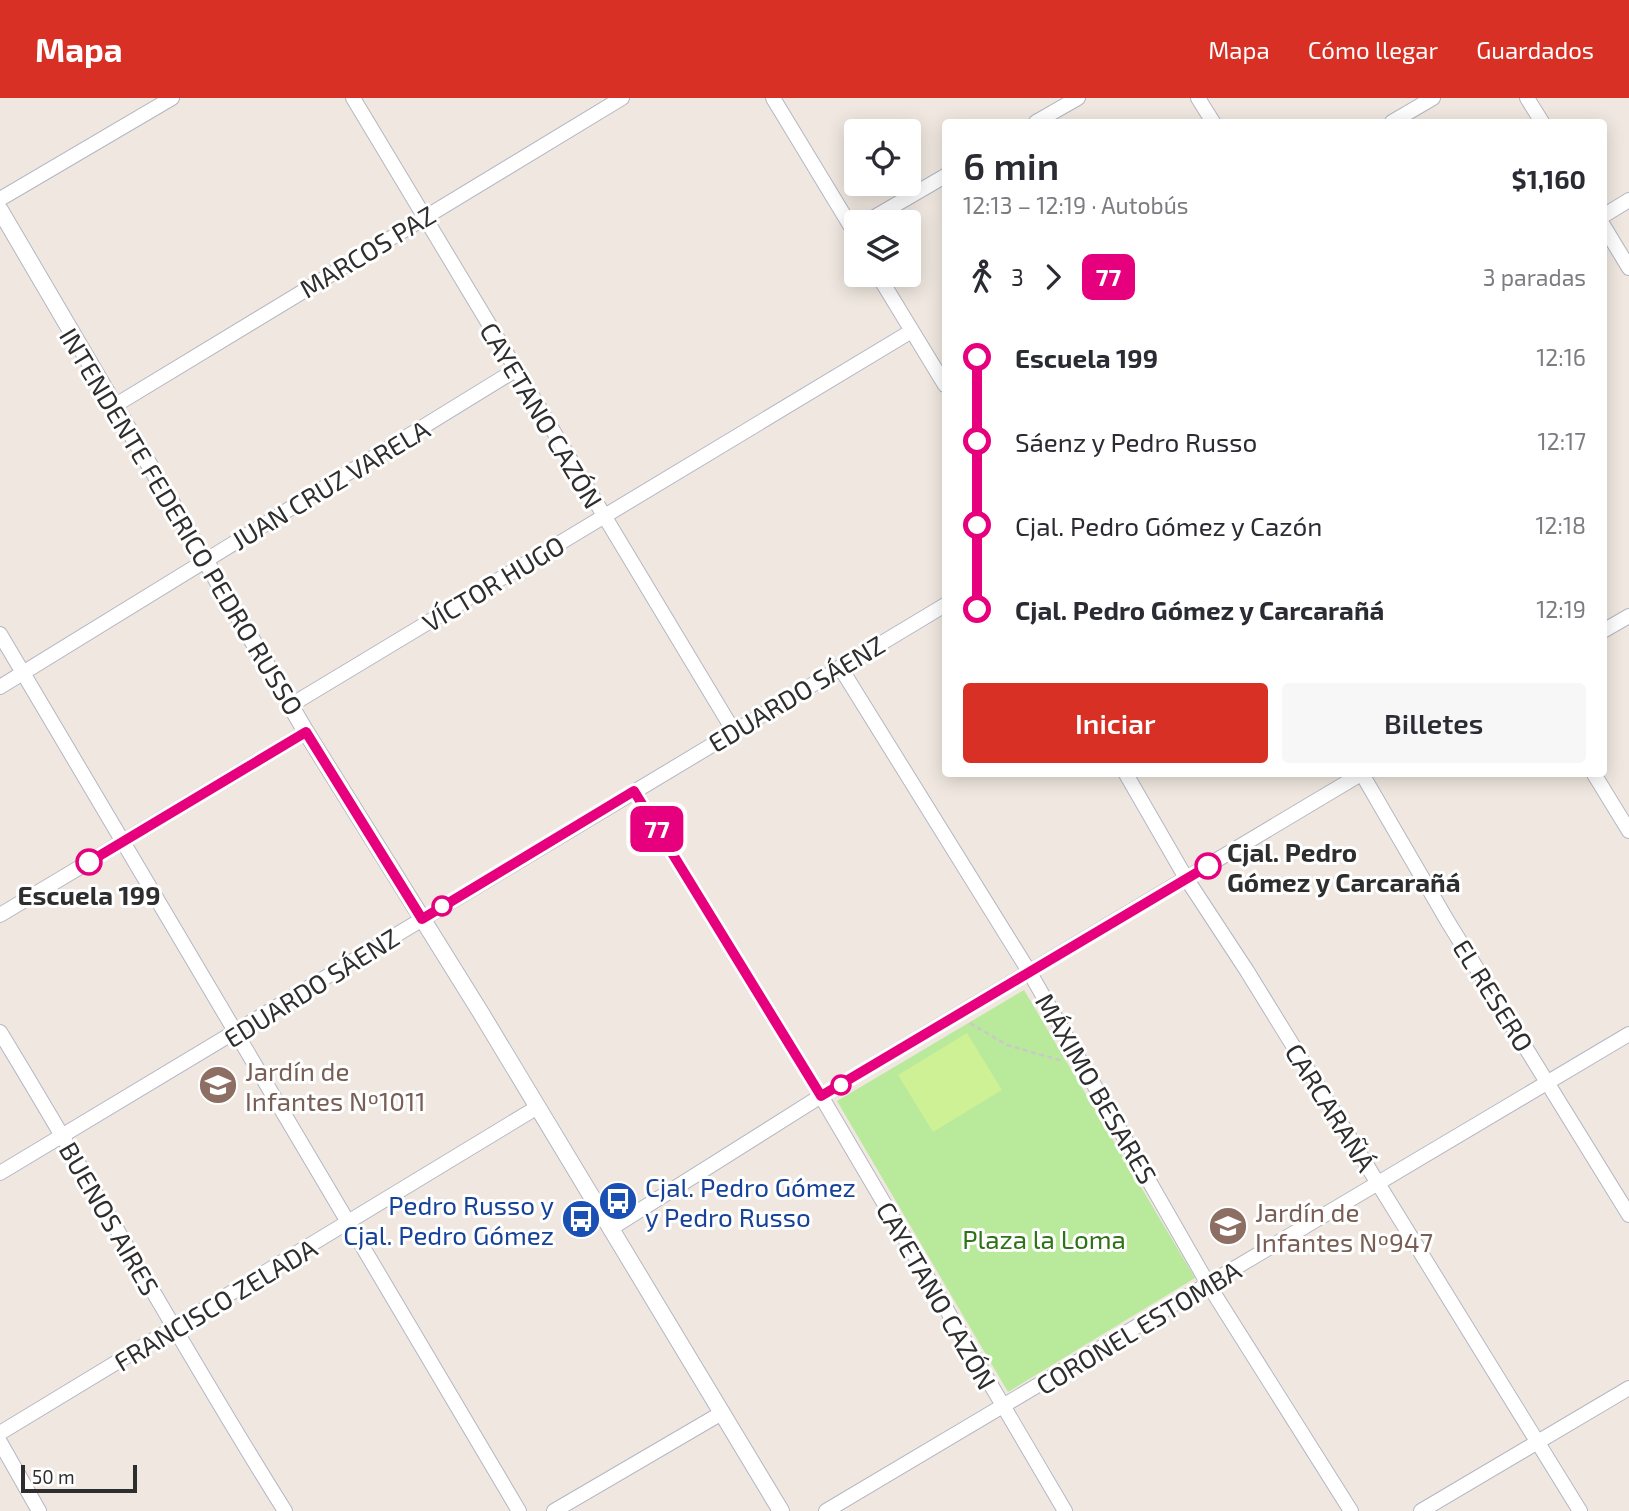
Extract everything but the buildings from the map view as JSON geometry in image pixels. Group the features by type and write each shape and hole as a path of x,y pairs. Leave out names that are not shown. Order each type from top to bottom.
{"street":[{"path":"0,200 172,98"},
{"name":"CAYETANO CAZÓN","path":"353,98 422,217 517,369 602,517 733,730"},
{"name":"MARCOS PAZ","path":"114,406 622,98"},
{"path":"773,98 845,210"},
{"path":"1041,119 1078,98"},
{"path":"1198,98 1211,119"},
{"path":"1397,119 1433,98"},
{"path":"1527,98 1540,119"},
{"path":"889,210 942,178"},
{"path":"1607,214 1629,200"},
{"name":"INTENDENTE FEDERICO PEDRO RUSSO","path":"0,211 306,732 781,1511"},
{"path":"1607,232 1629,268"},
{"path":"885,287 942,380"},
{"name":"VÍCTOR HUGO","path":"291,705 910,331"},
{"name":"JUAN CRUZ VARELA","path":"0,687 517,369"},
{"name":"EDUARDO SÁENZ","path":"0,1173 237,1033 733,730 942,607"},
{"path":"1607,629 1629,616"},
{"path":"0,634 519,1511"},
{"name":"MÁXIMO BESARES","path":"839,667 1030,973 1208,1284 1351,1511"},
{"path":"0,915 306,732"},
{"name":"CARCARAÑÁ","path":"1128,777 1186,878 1580,1511"},
{"path":"610,1229 821,1096 1356,777"},
{"name":"EL RESERO","path":"1363,777 1629,1215"},
{"path":"1596,777 1628,829"},
{"name":"CAYETANO CAZÓN","path":"634,791 821,1096 1065,1511"},
{"name":"BUENOS AIRES","path":"0,1032 285,1511"},
{"name":"CORONEL ESTOMBA","path":"827,1511 1003,1409 1629,1034"},
{"name":"FRANCISCO ZELADA","path":"0,1433 175,1330 536,1108"},
{"path":"1420,1511 1629,1388"},
{"path":"554,1511 720,1414"},
{"path":"0,1442 39,1511"}],"path":[{"path":"958,1016 1007,1045 1087,1069"}],"green space":[{"name":"Plaza la Loma","path":"1024,990 1195,1278 1008,1392 837,1101"},
{"path":"967,1033 1002,1090 933,1132 898,1075"}],"bus line":[{"name":"77","path":"89,862 306,732 422,919 634,791 821,1096 1208,866"}],"place":[{"name":"Escuela 199","path":"89,862"},
{"name":"Cjal. Pedro Gómez y Carcarañá","path":"1208,866"},
{"name":"Jardín de Infantes Nº1011","path":"218,1085"},
{"name":"Cjal. Pedro Gómez y Pedro Russo","path":"618,1201"},
{"name":"Pedro Russo y Cjal. Pedro Gómez","path":"581,1219"},
{"name":"Jardín de Infantes Nº947","path":"1228,1226"}]}
